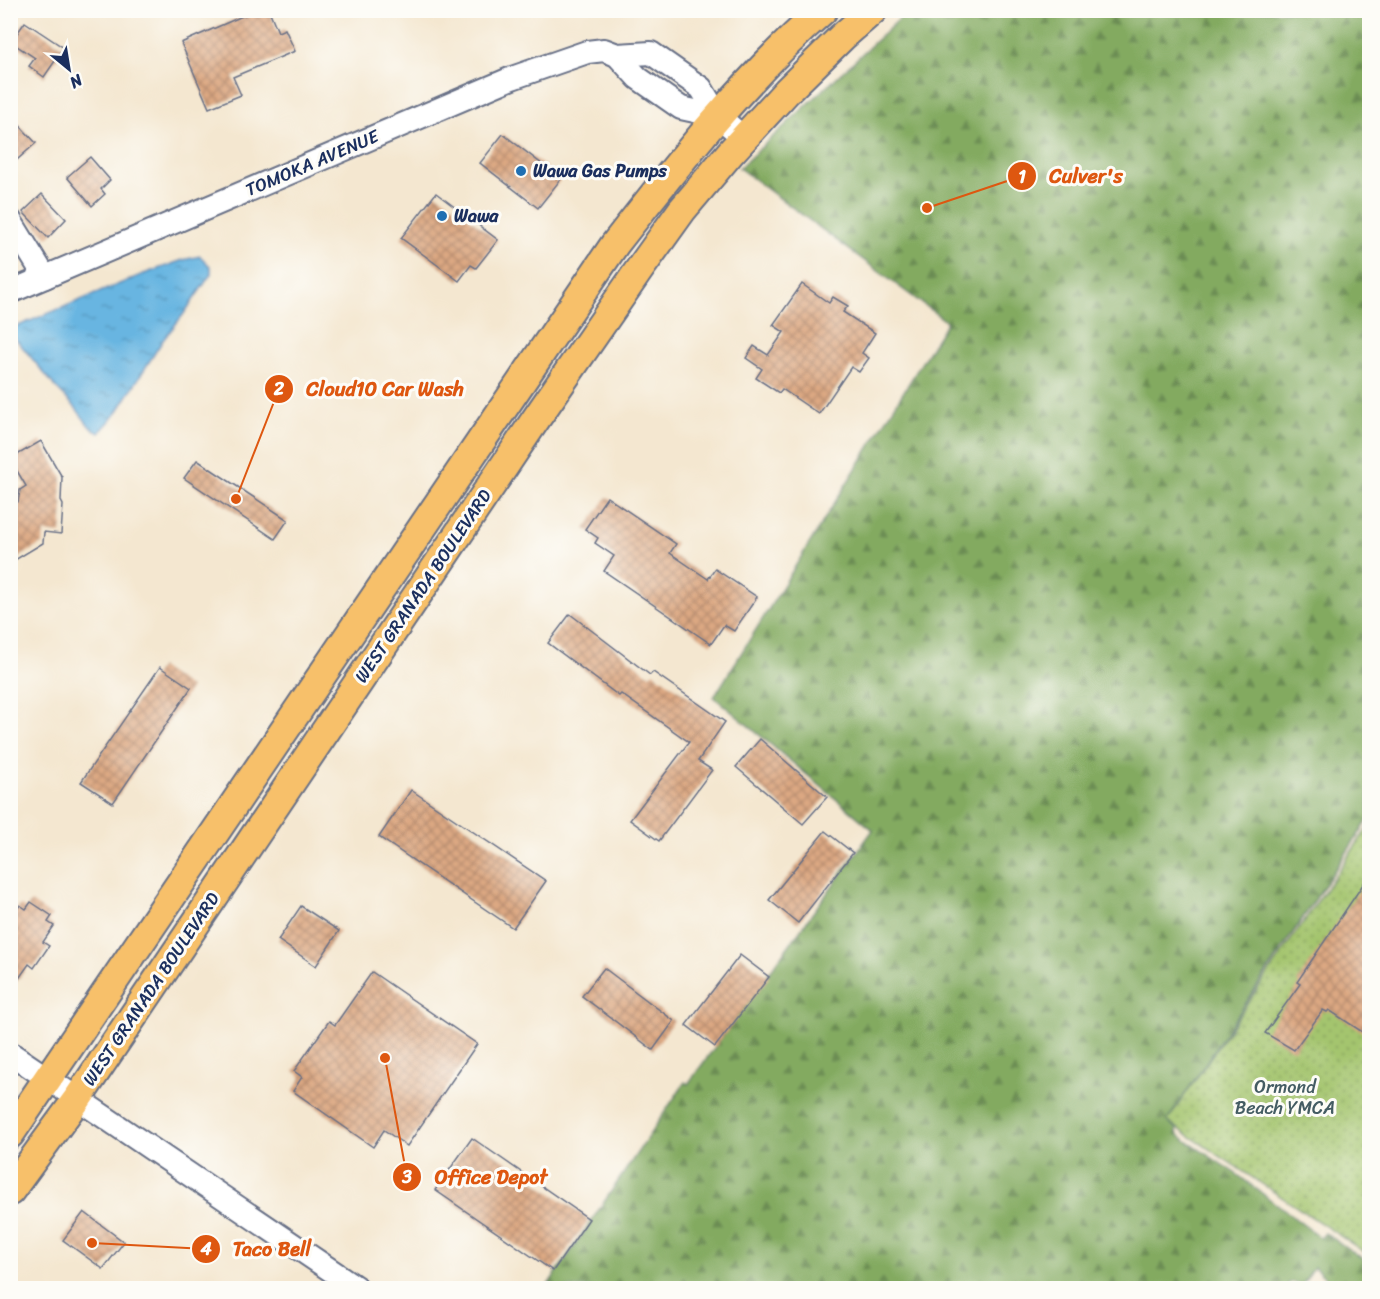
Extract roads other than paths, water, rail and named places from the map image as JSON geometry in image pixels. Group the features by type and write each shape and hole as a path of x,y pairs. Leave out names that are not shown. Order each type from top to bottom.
{"main road":[{"name":"WEST GRANADA BOULEVARD","path":"10,1134 615,244 666,177 718,116 823,10"},
{"name":"WEST GRANADA BOULEVARD","path":"10,1191 78,1098 369,666 682,210 787,91 873,10"}],"street":[{"name":"TOMOKA AVENUE","path":"10,292 512,78 587,52 604,50 617,55 651,53 701,88 718,116 744,138"},
{"path":"10,220 45,277"},
{"path":"340,649 369,666"},
{"path":"10,1053 357,1288"}],"water":[{"path":"200,256 211,267 211,274 163,340 116,414 99,433 90,427 15,338 11,332 13,328 141,275"}],"place":[{"name":"Wawa Gas Pumps","path":"521,171"},
{"name":"Culver's","path":"927,208"},
{"name":"Wawa","path":"442,216"},
{"name":"Cloud10 Car Wash","path":"236,499"},
{"name":"Office Depot","path":"385,1058"},
{"name":"Taco Bell","path":"92,1243"}],"park label":[{"name":"Ormond Beach YMCA","path":"1285,1097"}]}
